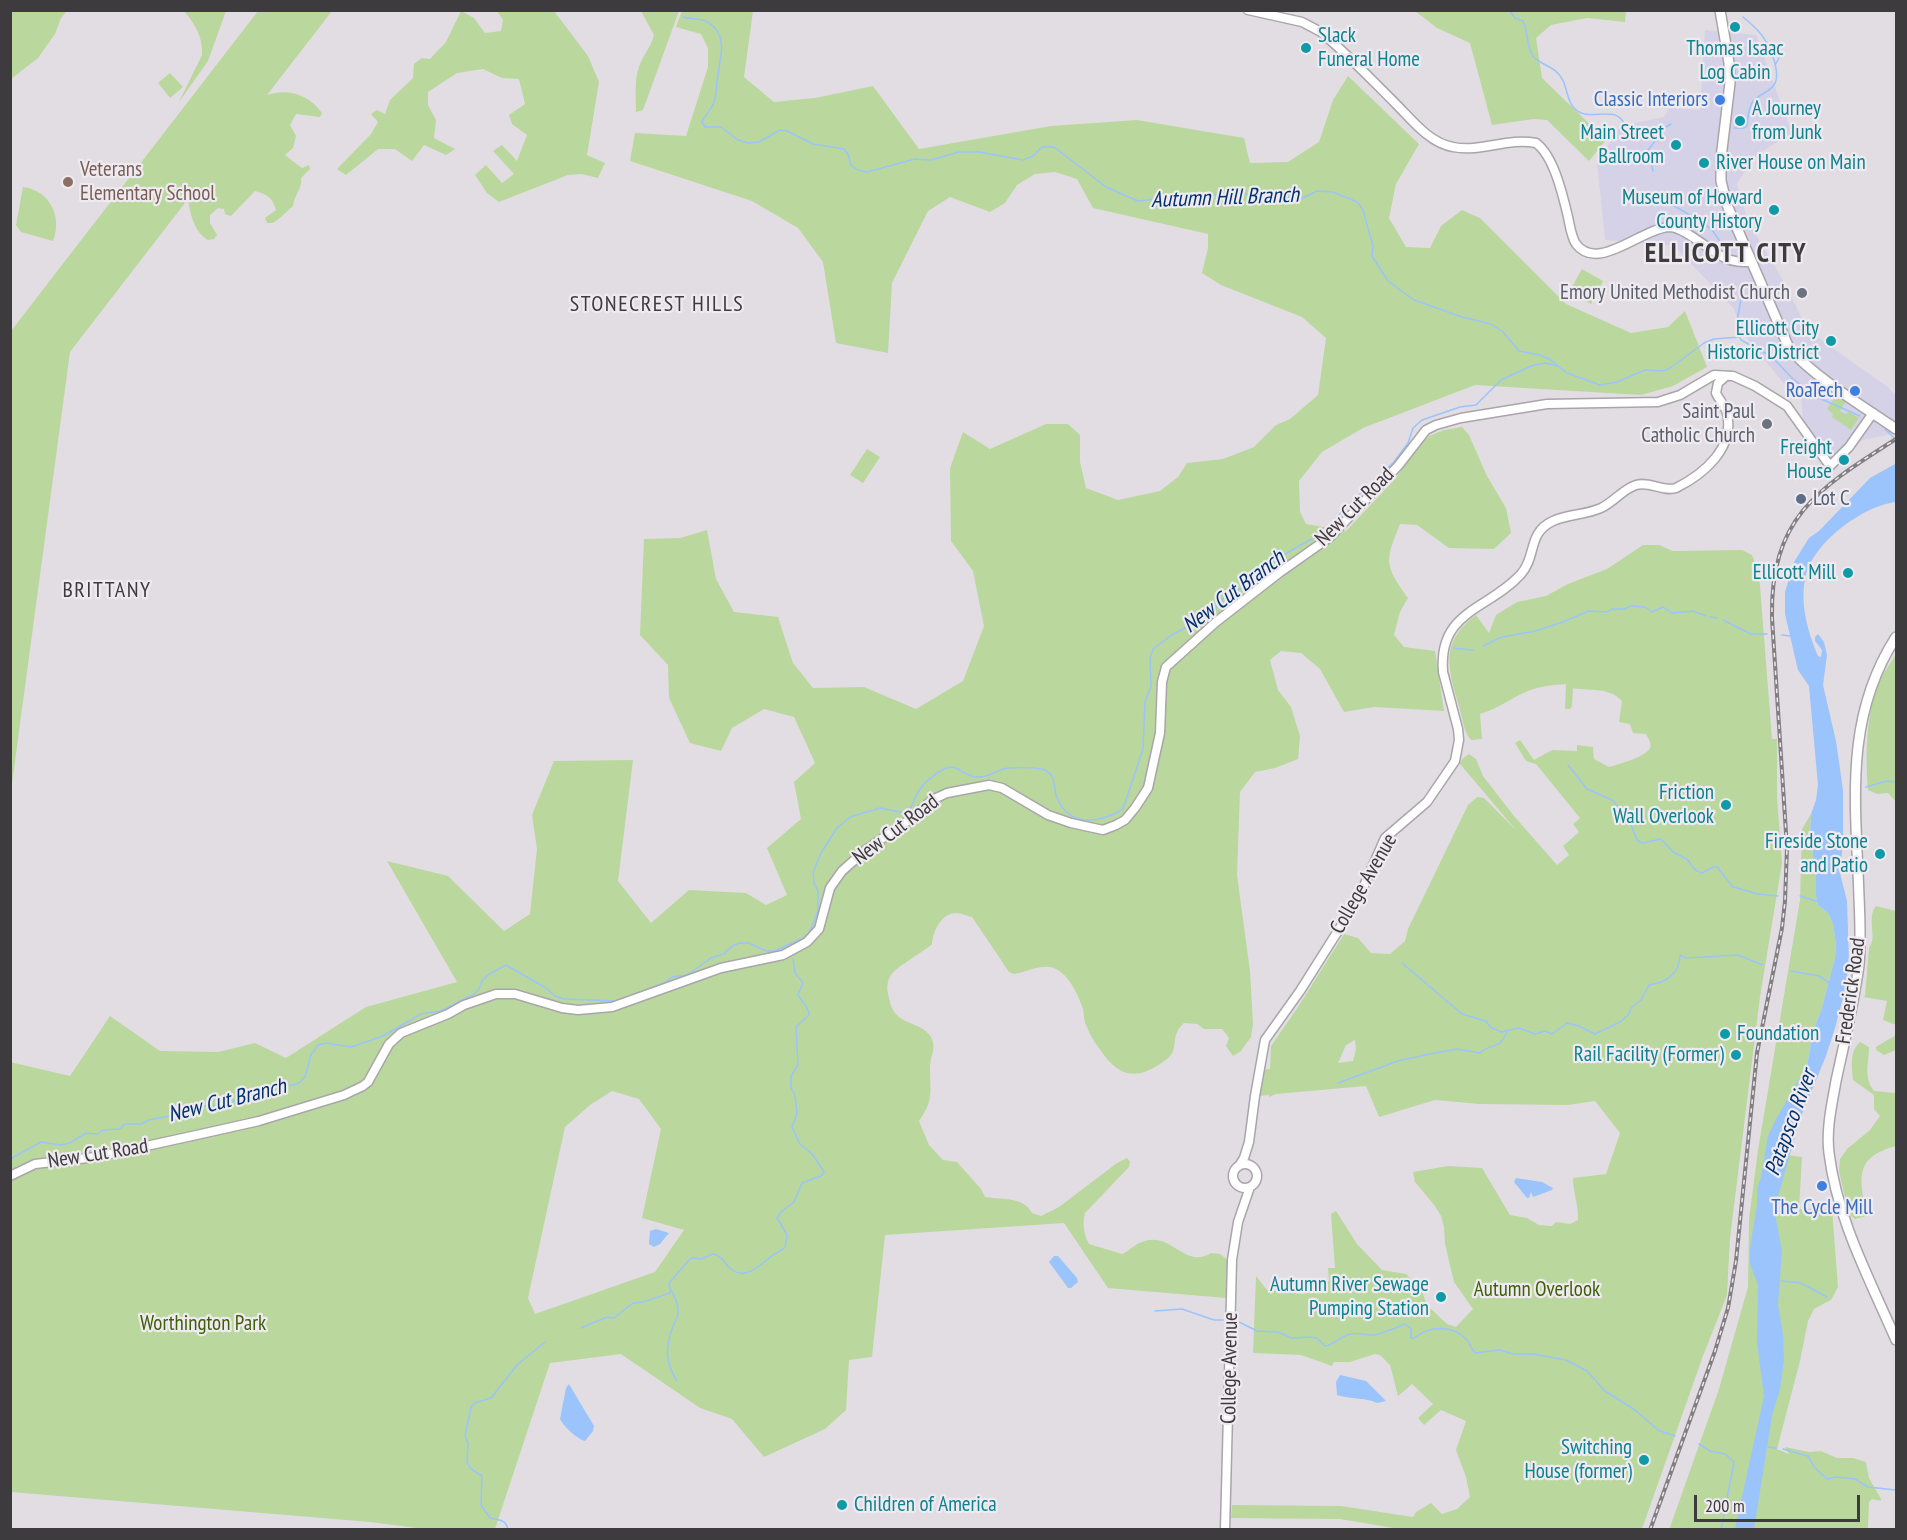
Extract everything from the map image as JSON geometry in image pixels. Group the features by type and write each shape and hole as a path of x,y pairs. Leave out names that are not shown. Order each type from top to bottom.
{"main road":[{"path":"1720,10 1729,63 1730,84 1720,158 1721,181 1727,205 1789,348 1796,356 1896,429"},
{"name":"Frederick Road","path":"1896,637 1870,690 1858,735 1856,788 1859,963 1834,1093 1828,1140 1833,1173 1846,1221 1896,1340"}],"street":[{"path":"1248,10 1302,21 1321,32 1420,127 1443,144 1472,149 1522,142 1536,143 1544,152 1559,185 1575,242 1586,251 1595,254 1609,252 1641,236 1669,227 1681,230 1708,249 1730,260 1752,262"},
{"name":"New Cut Road","path":"10,1176 35,1164 96,1157 201,1134 344,1095 368,1082 389,1044 400,1033 448,1014 464,1005 496,994 515,994 547,1005 570,1009 612,1007 721,968 783,955 807,942 819,929 830,888 842,871 932,800 947,793 972,787 995,787 1016,795 1048,815 1094,830 1108,829 1125,820 1142,800 1148,788 1160,733 1162,682 1166,667 1216,622 1342,526 1398,466 1426,430 1446,421 1527,406 1658,402 1680,395 1714,375 1726,376"},
{"path":"1726,376 1736,377 1755,386 1787,406 1830,466 1850,447 1873,413"},
{"name":"College Avenue","path":"1241,1207 1234,1173 1244,1158 1249,1142 1265,1040 1300,991 1349,914 1385,838 1426,802 1455,761 1459,740 1458,729 1442,662 1452,628 1522,573 1528,564 1536,535 1545,526 1563,518 1599,509 1633,486 1641,484 1670,490 1676,488 1715,459 1725,446 1728,433 1727,412 1716,393 1716,386 1726,376"},
{"name":"College Avenue","path":"1225,1530 1230,1387 1230,1290 1241,1207 1250,1187 1257,1179 1249,1142"},
{"path":"1239,1166 1249,1164 1254,1167"},
{"path":"1238,1185 1250,1187"}],"shaded area":[{"path":"1705,30 1756,35 1792,133 1755,156 1737,184 1748,221 1788,289 1807,330 1888,387 1896,396 1896,433 1863,440 1824,466 1803,422 1801,395 1784,384 1742,332 1734,309 1674,246 1605,240 1597,163 1620,126 1664,117 1670,108 1700,110"}],"green space":[{"path":"11,10 67,11 61,18 55,34 38,58 11,79"},
{"path":"184,11 226,11 208,61 179,102 202,55 198,31"},
{"path":"258,11 332,11 267,95 282,92 297,94 311,101 322,113 320,117 296,114 290,125 296,136 293,148 285,155 302,168 309,165 310,169 301,178 301,185 293,206 273,223 267,223 265,218 276,210 273,202 266,195 255,191 231,216 225,214 224,209 218,208 210,215 210,223 217,235 214,239 208,240 199,232 188,199 70,352 11,791 11,331"},
{"path":"461,11 474,18 485,33 501,31 503,20 497,11 554,11 588,56 599,82 587,155 605,163 598,178 582,174 568,175 499,202 487,193 475,175 486,165 502,183 514,174 493,151 502,145 517,161 527,135 512,124 509,115 525,104 519,79 502,78 483,69 457,73 428,92 428,105 436,120 434,138 455,149 446,155 424,145 412,161 395,149 378,149 346,175 337,169 371,134 378,122 371,114 377,110 385,114 390,100 413,78 414,64 422,58 430,59 446,42"},
{"path":"641,11 679,11 643,110 636,112 637,72 654,35"},
{"name":"Worthington Park","path":"682,11 753,11 744,77 774,102 815,98 873,86 919,149 1051,126 1137,120 1244,138 1250,163 1288,162 1319,142 1333,100 1348,76 1419,144 1396,184 1389,218 1406,247 1430,248 1441,226 1462,210 1480,218 1566,304 1631,333 1668,327 1685,311 1707,367 1673,386 1641,395 1475,385 1363,428 1322,452 1299,481 1300,512 1306,524 1346,531 1395,479 1429,436 1444,430 1462,427 1469,435 1487,476 1506,508 1511,533 1494,549 1449,548 1417,525 1400,524 1395,536 1389,562 1395,578 1408,598 1400,612 1394,635 1404,647 1435,651 1444,711 1374,707 1344,712 1320,669 1301,653 1281,651 1270,660 1278,690 1291,707 1300,736 1298,759 1275,768 1255,772 1240,792 1237,875 1250,971 1253,1024 1251,1037 1241,1051 1233,1056 1226,1046 1229,1038 1222,1029 1204,1029 1197,1024 1184,1023 1179,1028 1173,1051 1167,1059 1148,1071 1131,1074 1123,1072 1108,1061 1093,1040 1085,1023 1078,997 1062,973 1050,967 1014,974 1009,972 972,917 961,913 951,914 942,919 936,928 932,944 894,971 889,978 888,992 896,1014 926,1031 933,1041 930,1096 919,1121 929,1145 943,1160 957,1162 981,1189 985,1197 1018,1201 1032,1213 1041,1216 1059,1207 1127,1158 1130,1162 1129,1167 1085,1213 1084,1229 1089,1244 1122,1254 1139,1243 1152,1240 1161,1241 1193,1257 1202,1257 1211,1253 1220,1254 1229,1261 1226,1298 1108,1288 1064,1223 885,1235 872,1357 849,1360 846,1410 825,1429 764,1457 732,1419 700,1408 621,1354 550,1363 495,1529 425,1529 370,1522 11,1492 10,1062 70,1076 110,1016 160,1051 218,1052 255,1043 286,1058 366,1007 457,982 387,861 448,876 504,931 530,914 537,849 532,815 554,761 633,760 618,881 651,923 689,890 746,893 766,905 787,895 767,848 801,819 794,782 815,763 794,717 764,709 732,728 721,751 690,743 669,698 668,665 640,635 644,539 680,538 707,530 716,579 734,612 778,617 793,663 813,688 864,687 916,709 963,681 984,626 973,571 951,541 950,468 963,432 990,449 1046,424 1068,424 1080,435 1080,462 1086,488 1118,500 1160,491 1178,477 1187,463 1223,459 1254,447 1276,425 1290,419 1318,395 1326,338 1302,317 1221,285 1202,273 1208,248 1208,234 1093,208 1077,179 1055,172 1035,174 1017,185 1005,203 990,212 950,197 928,211 892,283 888,353 836,343 823,262 798,228 752,201 630,161 635,133 686,136 708,67 708,48 701,34 676,27","holes":["612,1091 639,1099 661,1129 642,1218 684,1230 655,1272 535,1314 528,1298 565,1127 590,1105"]},
{"path":"1415,11 1626,11 1625,22 1587,18 1551,25 1536,38 1542,78 1606,140 1589,161 1547,120 1534,119 1492,125 1470,43 1437,28"},
{"path":"170,73 183,87 170,98 158,83"},
{"path":"23,187 40,193 51,206 56,222 53,241 21,232 16,225"},
{"path":"1582,269 1603,281 1591,304 1569,292"},
{"path":"1837,394 1846,401 1840,411 1845,414 1849,412 1859,418 1851,430 1832,417 1833,414 1827,409"},
{"path":"867,449 880,457 863,483 850,475"},
{"name":"Autumn Overlook","path":"1643,545 1659,545 1673,551 1742,550 1752,555 1758,571 1760,586 1772,739 1777,739 1777,797 1782,863 1760,997 1730,1238 1727,1295 1642,1529 1405,1530 1340,1519 1231,1518 1232,1505 1341,1506 1413,1517 1416,1512 1431,1503 1442,1514 1457,1509 1470,1497 1466,1477 1456,1450 1466,1421 1441,1410 1424,1425 1418,1418 1433,1404 1412,1384 1398,1396 1390,1365 1380,1355 1375,1354 1350,1362 1334,1362 1332,1366 1301,1355 1253,1353 1256,1276 1267,1290 1303,1294 1329,1281 1328,1268 1335,1268 1331,1214 1336,1211 1357,1244 1382,1270 1406,1274 1421,1289 1427,1305 1447,1324 1456,1327 1473,1309 1454,1282 1441,1216 1415,1182 1413,1172 1448,1166 1482,1168 1510,1215 1527,1218 1539,1225 1552,1226 1556,1222 1570,1224 1578,1220 1573,1178 1606,1174 1620,1133 1595,1101 1568,1105 1479,1104 1435,1100 1379,1117 1366,1086 1276,1094 1269,1097 1269,1095 1259,1096 1263,1070 1270,1069 1271,1046 1344,934 1358,938 1371,953 1390,954 1405,941 1408,929 1468,805 1477,797 1484,798 1516,830 1460,764 1462,759 1469,754 1476,759 1483,776 1557,865 1569,855 1563,846 1579,832 1573,824 1580,818 1536,764 1526,761 1515,743 1520,740 1534,760 1552,750 1577,751 1577,745 1593,747 1594,759 1609,767 1638,757 1650,748 1646,734 1633,733 1630,724 1619,722 1622,701 1617,696 1605,691 1573,688 1572,706 1570,709 1565,709 1566,684 1533,689 1480,714 1482,739 1471,740 1465,729 1452,680 1451,646 1464,625 1476,615 1489,633 1496,615 1517,602 1546,596 1568,584 1607,569","holes":["1355,1040 1356,1049 1353,1061 1338,1063 1346,1045"]},
{"path":"1896,654 1896,802 1888,793 1877,794 1868,790 1867,762 1872,704 1881,678"},
{"path":"1811,814 1810,834 1816,876 1816,896 1818,905 1828,913 1833,924 1836,944 1835,958 1821,1011 1813,1031 1807,1066 1765,1152 1802,1157 1799,1209 1832,1209 1838,1287 1831,1300 1814,1309 1808,1321 1777,1449 1789,1454 1785,1447 1809,1452 1821,1451 1837,1458 1853,1458 1866,1462 1869,1478 1881,1501 1872,1499 1869,1502 1868,1529 1669,1530 1719,1389 1748,1287 1749,1219 1758,1150 1800,900 1802,829"},
{"path":"1876,906 1896,911 1896,1025 1883,1020 1887,1001 1863,997 1865,996 1872,938 1872,916"},
{"path":"1896,1035 1896,1050 1884,1055 1876,1050 1876,1047"},
{"path":"1860,1042 1869,1047 1867,1070 1874,1091 1896,1093 1896,1146 1872,1157 1866,1164 1862,1191 1866,1216 1855,1219 1849,1214 1839,1171 1840,1159 1847,1149 1870,1130 1880,1116 1874,1109 1874,1095 1853,1080 1853,1055"}],"water":[{"name":"Patapsco River","path":"1895,464 1896,502 1868,511 1827,540 1809,566 1805,579 1804,608 1808,628 1818,656 1821,657 1822,650 1815,641 1818,634 1824,642 1827,655 1823,685 1836,741 1843,790 1843,842 1840,873 1847,901 1849,962 1845,990 1835,1028 1800,1119 1777,1200 1776,1219 1782,1251 1778,1305 1783,1334 1784,1360 1780,1389 1772,1416 1754,1529 1735,1529 1764,1396 1757,1343 1758,1285 1750,1264 1757,1189 1768,1136 1807,1066 1813,1031 1821,1011 1835,958 1836,944 1833,924 1828,913 1818,905 1816,896 1816,876 1810,834 1811,814 1818,785 1809,686 1798,670 1785,614 1785,592 1794,562 1809,538 1819,531 1870,478"},
{"path":"1516,1178 1542,1182 1553,1188 1533,1197 1531,1192 1527,1198 1514,1182"},
{"path":"656,1229 669,1233 660,1244 654,1247 649,1244 650,1231"},
{"path":"1054,1256 1058,1256 1077,1278 1078,1282 1071,1288 1068,1288 1049,1262"},
{"path":"1340,1375 1366,1381 1386,1401 1377,1403 1337,1395 1336,1382"},
{"path":"569,1384 594,1426 585,1441 564,1426 560,1419 566,1388"}],"waterway":[{"path":"1509,10 1515,18 1523,21 1533,56 1559,75 1575,109 1587,114 1614,115 1624,123"},
{"name":"Autumn Hill Branch","path":"683,17 710,23 720,37 721,56 716,95 713,105 702,122 705,127 721,127 738,140 748,143 759,142 780,130 787,131 813,144 844,149 851,165 867,172 915,159 931,160 959,152 979,152 1023,160 1033,156 1042,147 1054,147 1106,187 1138,201 1195,195 1245,194 1257,197 1303,198 1317,191 1333,192 1357,202 1363,210 1373,246 1372,256 1388,281 1414,300 1462,317 1491,324 1503,332 1519,351 1540,355 1558,366"},
{"path":"1734,128 1747,126 1752,103 1772,88 1776,80 1773,58 1764,38 1743,17"},
{"path":"1775,65 1779,58"},
{"path":"1648,150 1671,124"},
{"path":"1648,150 1653,171"},
{"path":"1669,203 1702,222 1712,230 1722,244"},
{"path":"1742,294 1736,326 1741,340 1771,356 1793,379 1819,398 1860,416"},
{"name":"New Cut Branch","path":"632,995 664,983 672,977 687,975 711,958 724,954 732,946 740,943 749,943 766,951 774,951 801,939 809,933 818,911 818,891 814,883 813,872 821,853 837,828 850,817 880,808 906,813 922,787 932,776 949,767 957,768 968,775 981,777 1007,768 1042,769 1051,776 1057,798 1063,808 1078,818 1095,820 1123,809 1143,749 1145,702 1151,686 1150,658 1153,649 1173,634 1211,615 1225,596 1246,586 1276,559 1324,532 1345,508 1394,462 1408,443 1413,428 1422,420 1460,407 1476,405 1501,380 1531,366 1545,363 1558,366 1567,373 1600,385 1617,382 1645,370 1663,371 1704,343 1714,339 1740,337"},
{"path":"1885,429 1896,440"},
{"path":"1483,646 1502,637 1535,631 1589,611 1607,612 1631,606 1645,607 1652,612 1663,607 1672,613 1693,611 1706,616"},
{"path":"1710,617 1717,618"},
{"path":"1723,620 1751,634 1767,634"},
{"path":"1782,635 1790,636"},
{"path":"1453,648 1473,650"},
{"path":"1568,765 1587,789 1612,800 1628,817 1637,840 1642,843 1661,839 1673,852 1687,859 1695,870 1702,873 1717,867 1733,887 1758,894 1778,896"},
{"path":"1866,787 1887,781 1896,782"},
{"path":"1800,896 1819,902"},
{"path":"1402,963 1462,1014 1486,1021 1490,1027 1501,1032 1519,1028 1535,1034 1545,1031 1552,1034 1567,1023 1595,1034 1620,1022 1641,1000 1649,985 1666,980 1674,972 1680,955 1686,958 1738,955 1763,965"},
{"path":"677,1381 667,1355 670,1334 678,1313 677,1302 669,1286 670,1282 692,1258 701,1259 713,1254 736,1272 746,1273 761,1265 785,1247 787,1235 777,1218 794,1202 802,1183 821,1176 824,1172 813,1155 800,1144 792,1127 797,1114 795,1095 791,1088 791,1076 798,1065 796,1027 809,1015 807,1007 798,995 803,983 795,973 793,959"},
{"name":"New Cut Branch","path":"10,1159 41,1142 61,1145 70,1143 86,1133 98,1134 103,1130 120,1129 125,1124 141,1124 170,1116 187,1107 225,1105 248,1095 261,1095 272,1086 299,1083 305,1077 311,1055 318,1045 326,1043 351,1047 383,1036 421,1014 441,1011 474,994 489,974 506,965 546,988 555,996 564,999 617,1001"},
{"path":"1791,971 1819,976 1830,983"},
{"path":"1338,1083 1398,1061 1430,1054 1457,1049 1480,1053 1499,1044 1507,1031"},
{"path":"1781,1281 1801,1283 1827,1297"},
{"path":"581,1328 607,1317 614,1318 633,1303 651,1300 670,1293 670,1291"},
{"path":"1155,1311 1182,1309 1214,1320 1223,1320"},
{"path":"1239,1322 1257,1331 1278,1332 1292,1338 1317,1338 1325,1346 1350,1334 1374,1335 1405,1324 1411,1329 1411,1338 1434,1329 1448,1329 1467,1340 1475,1353 1500,1350 1513,1354 1533,1354 1566,1360 1587,1371 1605,1391 1635,1410 1658,1430 1675,1436"},
{"path":"508,1530 504,1522 490,1518 481,1505 482,1476 471,1469 467,1462 468,1443 465,1436 471,1407 475,1403 491,1398 517,1365 545,1342"},
{"path":"1699,1444 1710,1451 1725,1454 1734,1462 1721,1530"},
{"path":"1768,1447 1776,1448"},
{"path":"1783,1449 1808,1456 1815,1468 1827,1479 1836,1477 1855,1479 1868,1487 1896,1490"}],"railway":[{"path":"1650,1530 1715,1351 1728,1308 1736,1261 1757,1053 1782,928 1787,848 1772,618 1774,583 1780,554 1790,530 1804,509 1822,491 1844,473 1896,439"}],"place":[{"name":"Thomas Isaac Log Cabin","path":"1735,27"},
{"name":"Slack Funeral Home","path":"1306,48"},
{"name":"Classic Interiors","path":"1720,100"},
{"name":"A Journey from Junk","path":"1740,121"},
{"name":"Main Street Ballroom","path":"1676,145"},
{"name":"River House on Main","path":"1704,163"},
{"name":"Veterans Elementary School","path":"68,182"},
{"name":"Museum of Howard County History","path":"1774,210"},
{"name":"Emory United Methodist Church","path":"1802,293"},
{"name":"Ellicott City Historic District","path":"1831,341"},
{"name":"RoaTech","path":"1855,391"},
{"name":"Saint Paul Catholic Church","path":"1767,424"},
{"name":"Freight House","path":"1844,460"},
{"name":"Lot C","path":"1801,499"},
{"name":"Ellicott Mill","path":"1848,573"},
{"name":"Friction Wall Overlook","path":"1726,805"},
{"name":"Fireside Stone and Patio","path":"1880,854"},
{"name":"Foundation","path":"1725,1034"},
{"name":"Rail Facility (Former)","path":"1736,1055"},
{"name":"The Cycle Mill","path":"1822,1186"},
{"name":"Autumn River Sewage Pumping Station","path":"1441,1297"},
{"name":"Switching House (former)","path":"1644,1460"},
{"name":"Children of America","path":"842,1505"}],"district":[{"name":"ELLICOTT CITY","path":"1726,254"},
{"name":"STONECREST HILLS","path":"657,305"},
{"name":"BRITTANY","path":"107,591"}]}
